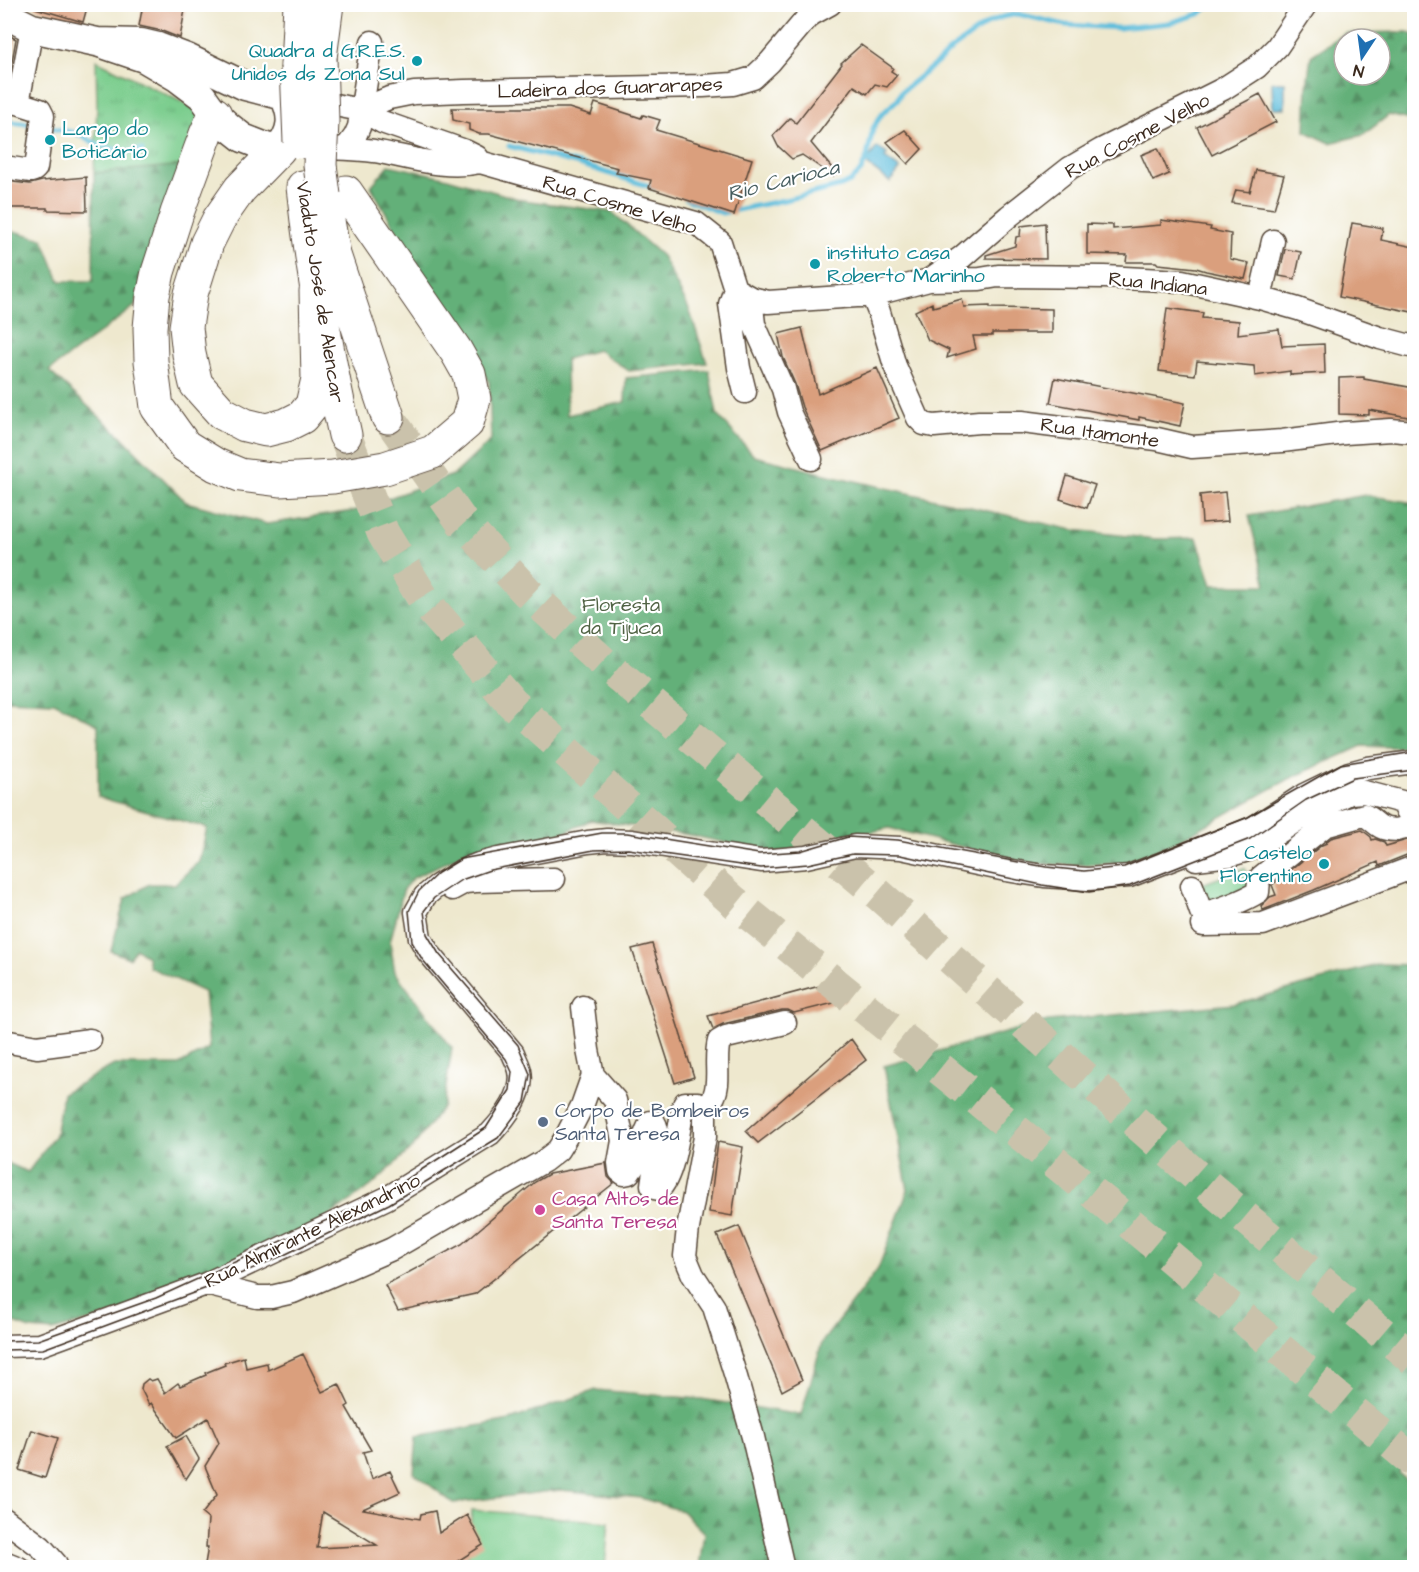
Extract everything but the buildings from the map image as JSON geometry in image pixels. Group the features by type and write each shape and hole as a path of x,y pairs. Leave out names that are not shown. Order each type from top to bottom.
{"highway":[{"name":"Viaduto José de Alencar","path":"300,4 308,62 322,121 320,165 334,255 388,417"},
{"name":"Viaduto José de Alencar","path":"327,4 308,62 300,152 325,191 310,251 334,387 345,435"},
{"path":"215,114 177,213 158,272 150,328 151,361 157,407 185,446 216,465 240,475 280,480 333,477 385,468 433,452 467,423 474,399 469,374 456,351 325,191"},
{"path":"279,149 240,189 219,219 207,243 190,294 186,327 196,384 222,413 245,425 266,430 286,425 302,417 312,405 318,380 316,291"}],"main road":[{"name":"Rua Cosme Velho","path":"4,14 32,28 97,42 144,58 202,96 215,114 243,138 266,147 279,149"},
{"name":"Rua Cosme Velho","path":"97,42 158,47 187,58 245,86 284,96"},
{"path":"215,114 227,95 245,86"},
{"path":"279,149 291,128 289,107 284,96"}],"street":[{"name":"Ladeira dos Guararapes","path":"361,110 389,98 414,93 733,84 753,78 770,62 807,18 830,4"},
{"name":"Rua Cosme Velho","path":"279,149 347,147 431,163 468,165 480,162 696,223 720,242 743,294 768,302 872,295 929,280 962,257 1008,216 1070,168 1223,89 1257,67 1277,47 1306,4"},
{"path":"4,168 31,171 36,168 44,116 40,110 11,103 32,28"},
{"path":"347,147 359,127 372,42"},
{"name":"Rua Cosme Velho","path":"284,96 361,110 382,122 465,151 477,157 480,162"},
{"path":"375,151 380,140 382,122"},
{"path":"1260,298 1273,241"},
{"name":"Rua Indiana","path":"929,280 980,279 998,276 1116,277 1182,281 1260,298 1414,347"},
{"path":"745,392 739,368 730,304 743,294 783,388 789,412 811,459"},
{"name":"Rua Itamonte","path":"872,295 895,366 918,418 934,426 979,422 1022,422 1157,439 1192,447 1282,441 1345,433 1391,430 1414,432"},
{"path":"419,930 416,912 425,896 461,871 498,859 607,840 632,840 760,861 806,857 855,846 901,848 1015,871 1079,879 1129,876 1252,828 1304,795 1349,773 1414,762"},
{"path":"1163,863 1231,855 1248,850 1300,818 1350,793 1364,792 1408,798 1414,823 1394,830 1380,826 1364,815 1324,826 1261,877 1258,892 1249,898 1208,913 1200,912 1192,886"},
{"path":"1203,925 1263,924 1414,867"},
{"path":"419,930 433,907 453,888 465,882 554,879"},
{"name":"Rua Almirante Alexandrino","path":"4,1346 40,1345 206,1284 387,1198 490,1134 515,1100 521,1073 513,1053 428,952 420,938 419,930"},
{"path":"583,1007 593,1075 615,1100 623,1141 618,1163 620,1170 629,1173 635,1165 647,1128 651,1122 654,1122 657,1124 658,1143 652,1185 659,1189 671,1167 682,1107 685,1103 699,1103 705,1108"},
{"path":"783,1568 753,1437 736,1377 714,1307 693,1275 685,1256 705,1137 705,1108 714,1098 717,1089 719,1041 726,1037 785,1023"},
{"path":"4,1041 37,1047 90,1040"},
{"path":"206,1284 244,1295 271,1297 292,1292 392,1249 544,1161 558,1150 582,1106 593,1075"},
{"path":"4,1520 41,1547 57,1568"},
{"path":"4,1562 19,1568"}],"green space":[{"path":"1392,32 1408,32 1414,35 1414,121 1389,115 1363,135 1330,143 1305,131 1311,56 1332,42 1332,87 1392,87"},
{"path":"96,60 202,112 184,165 94,173 97,106"},
{"name":"Floresta da Tijuca","path":"184,165 135,306 49,371 121,436 186,502 267,524 353,511 455,474 491,440 489,382 468,345 440,309 371,186 389,165 444,177 522,200 612,212 662,256 689,309 707,363 629,371 598,350 566,359 567,415 625,402 626,378 709,370 717,414 754,456 1073,530 1156,539 1197,538 1212,585 1266,585 1249,516 1366,495 1414,503 1414,748 1362,746 1289,779 1140,862 1084,865 1028,864 889,828 776,853 684,834 591,820 542,843 464,853 413,878 404,888 390,942 395,972 452,1048 443,1106 413,1147 371,1186 310,1230 168,1299 53,1331 30,1329 5,1320 5,1162 28,1172 55,1135 63,1093 114,1065 179,1065 209,1048 204,992 149,967 147,957 136,948 129,958 111,951 125,899 149,884 175,884 199,861 207,828 98,797 98,725 54,702 5,700 5,232 18,232 43,239 60,281 93,281 94,173"},
{"path":"1245,868 1253,892 1206,906 1197,886"},
{"path":"1380,964 1414,965 1414,1439 1399,1473 1414,1489 1414,1567 699,1567 704,1533 682,1511 641,1498 560,1490 453,1503 414,1473 417,1437 510,1420 596,1390 701,1399 801,1415 822,1342 878,1269 908,1190 884,1066 1048,1021 1235,1004"},
{"path":"472,1510 609,1522 605,1567 467,1568"}],"water":[{"path":"1272,82 1285,82 1285,108 1273,108"},
{"path":"877,147 887,154 885,158 900,169 890,182 865,163"}],"waterway":[{"name":"Rio Carioca","path":"686,199 722,213 789,199 850,182 861,171 867,157 873,128 882,114 898,99 901,92 949,51 988,23 1002,17 1018,14 1065,25 1119,28 1169,23 1199,14 1206,8"},
{"name":"Rio Carioca","path":"4,121 37,125"},
{"name":"Rio Carioca","path":"46,127 76,133 99,145 124,152 142,150"},
{"name":"Rio Carioca","path":"509,146 579,164 655,188"}],"tunnel":[{"path":"388,417 462,522 527,592 607,666 878,894 1202,1181 1414,1360"},
{"path":"345,435 383,533 426,603 512,703 732,900 1119,1214 1414,1462"}],"tram line":[{"path":"4,1341 38,1340 156,1298 384,1194 486,1128 510,1090 512,1072 506,1059 422,959 412,942 409,911 419,891 438,873 461,859 602,833 627,833 759,854 800,851 848,837 898,840 1046,867 1084,871 1124,867 1248,817 1341,764 1414,752"},
{"path":"4,1350 43,1349 212,1286 284,1255 389,1204 498,1138 525,1102 530,1074 518,1045 439,954 427,934 424,911 434,898 461,880 490,870 594,850 628,849 761,868 808,864 853,854 900,855 1042,885 1089,892 1130,886 1250,839 1306,800 1353,778 1414,770"}],"place":[{"name":"Quadra d G.R.E.S. Unidos ds Zona Sul","path":"417,61"},
{"name":"Largo do Boticário","path":"50,140"},
{"name":"instituto casa Roberto Marinho","path":"815,264"},
{"name":"Castelo Florentino","path":"1324,864"},
{"name":"Corpo de Bombeiros Santa Teresa","path":"543,1122"},
{"name":"Casa Altos de Santa Teresa","path":"540,1210"}]}
